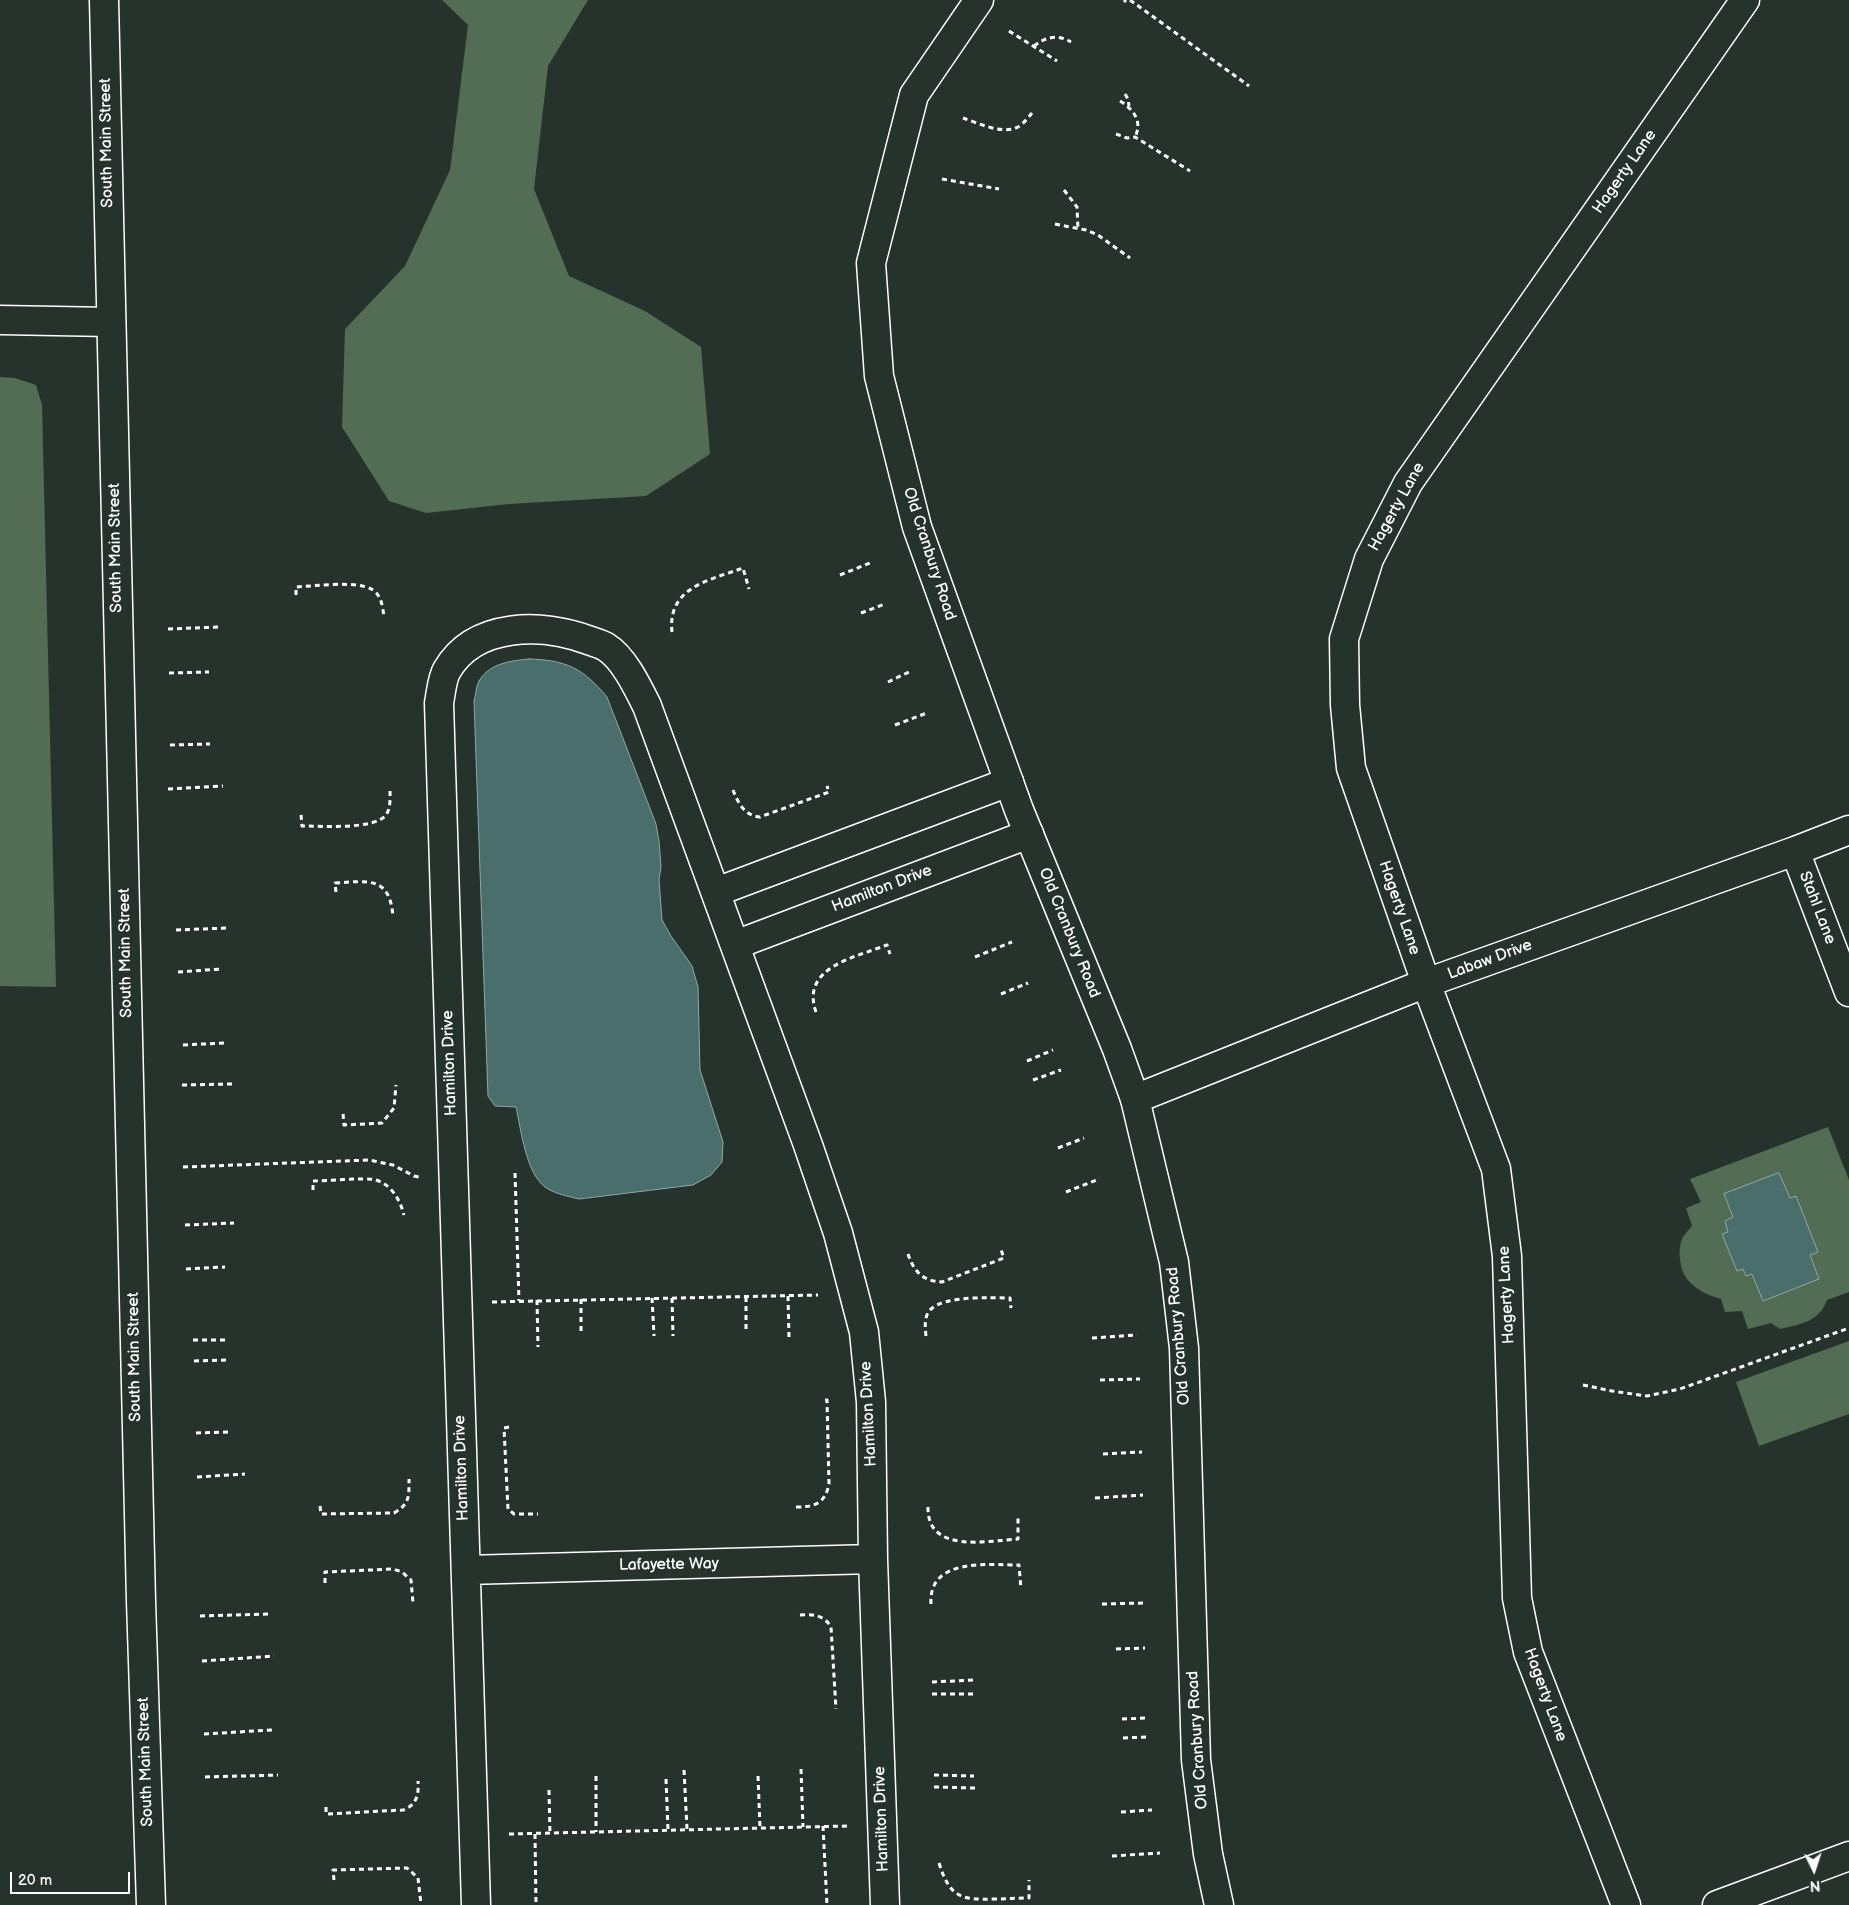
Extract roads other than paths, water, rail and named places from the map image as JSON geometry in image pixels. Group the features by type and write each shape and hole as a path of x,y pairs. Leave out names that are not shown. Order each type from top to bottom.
{"street":[{"name":"South Main Street","path":"104,0 141,1601 150,1905"},
{"name":"Old Cranbury Road","path":"979,0 914,95 871,262 879,376 917,527 1009,782 1117,1049 1135,1099 1174,1262 1184,1348 1196,1760 1208,1854 1220,1905"},
{"name":"Hagerty Lane","path":"1626,1905 1528,1652 1517,1598 1507,1256 1496,1169 1426,983 1351,768 1345,705 1344,639 1369,559 1408,483 1745,0"},
{"path":"0,320 111,322"},
{"name":"Hamilton Drive","path":"476,1905 439,703 447,670 467,646 496,633 532,628 572,634 607,647 627,669 647,706 838,1233 864,1332 871,1402 872,1559 885,1905"},
{"path":"716,892 1009,782"},
{"name":"Labaw Drive","path":"1135,1099 1426,983 1849,830"},
{"name":"Hamilton Drive","path":"735,945 1029,834"},
{"name":"Stahl Lane","path":"1795,851 1849,992"},
{"name":"Lafayette Way","path":"466,1570 872,1559"},
{"path":"1717,1905 1849,1856"}],"water":[{"path":"529,659 553,661 582,672 607,697 656,824 661,867 659,880 662,920 692,966 698,987 700,1070 723,1142 722,1162 711,1175 693,1185 579,1199 553,1191 545,1187 533,1172 522,1139 516,1107 495,1106 488,1096 474,701 478,683 489,670 508,662"},
{"path":"1779,1173 1790,1198 1796,1196 1818,1252 1810,1255 1819,1279 1763,1301 1752,1274 1746,1276 1743,1269 1737,1271 1722,1234 1728,1232 1725,1221 1733,1217 1724,1194"}]}
